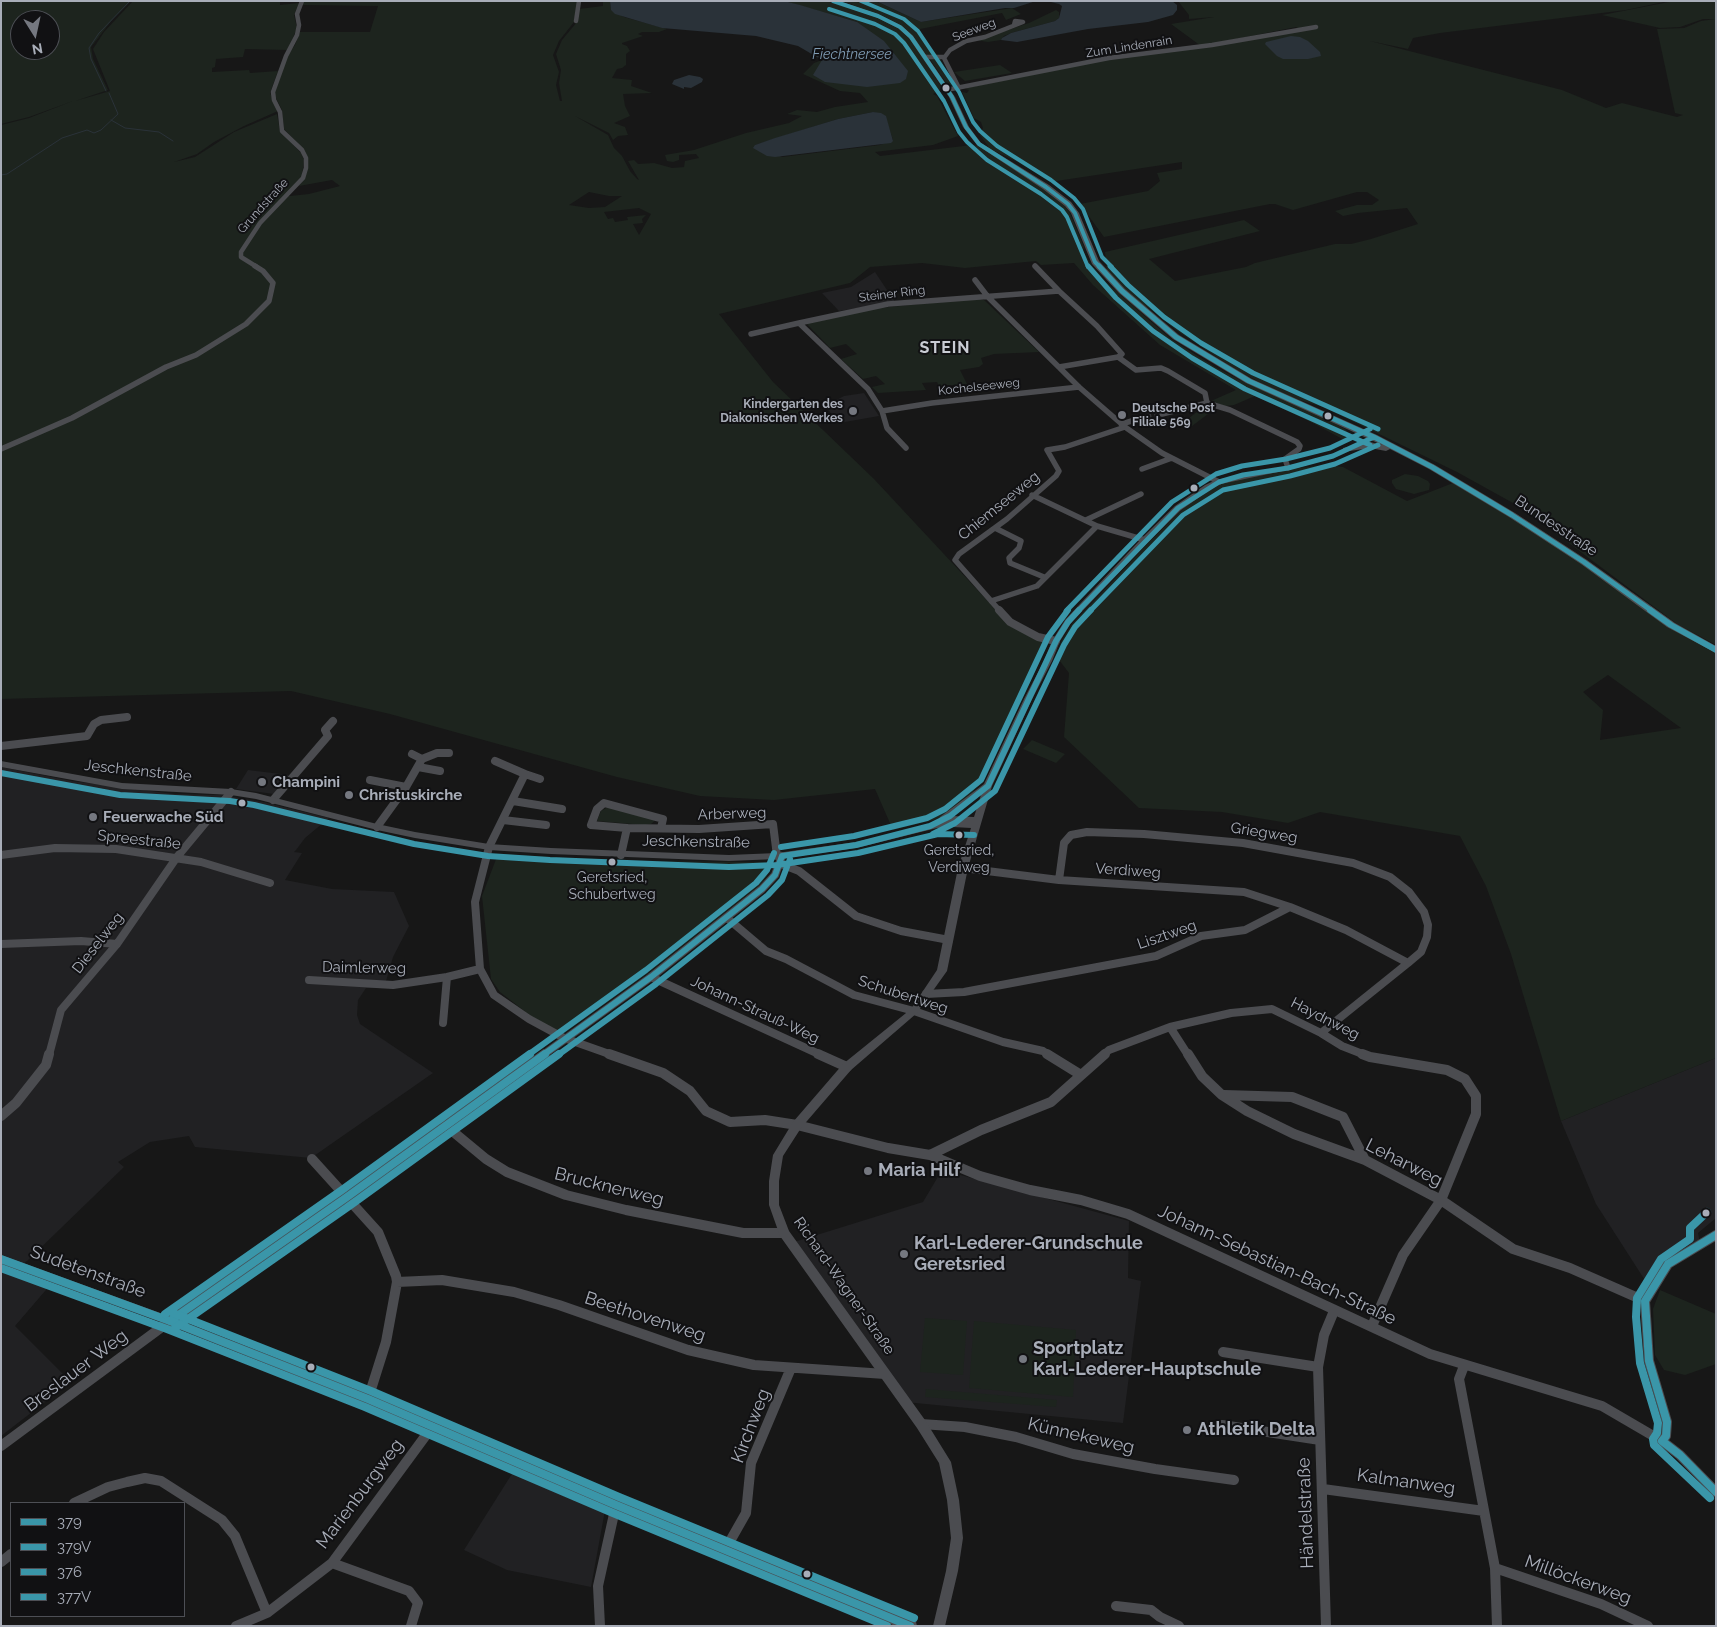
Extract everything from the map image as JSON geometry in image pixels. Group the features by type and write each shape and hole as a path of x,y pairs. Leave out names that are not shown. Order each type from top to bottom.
{"main road":[{"name":"Bundesstraße","path":"832,1 878,16 900,28 914,40 952,97 966,127 979,144 1046,187 1068,204 1075,213 1095,262 1106,276 1176,337 1249,381 1374,437 1423,462 1512,515 1584,562 1671,625 1716,650"},
{"path":"1344,424 1353,432 1355,439 1346,450"},
{"path":"1346,450 1374,437"},
{"path":"1346,450 1370,444 1379,445 1405,458 1423,462"}],"street":[{"name":"Grundstraße","path":"1,449 72,418 166,367 196,355 246,324 269,301 273,283 263,271 241,257 241,252 260,223 303,178 306,168 306,158 302,150 282,131 280,112 274,100 273,92 286,56 298,35 297,14 302,1"},
{"path":"576,21 579,1"},
{"name":"Seeweg","path":"926,57 944,57 950,50 961,43 1014,25"},
{"name":"Zum Lindenrain","path":"946,90 1109,58 1212,45 1316,27"},
{"name":"Seeweg","path":"944,57 959,88"},
{"path":"1035,266 1097,326 1122,354 1118,357 1059,367"},
{"path":"975,280 988,297 1059,367 1123,425 1172,458 1219,482"},
{"name":"Steiner Ring","path":"751,334 869,307 1060,291"},
{"path":"799,323 868,389 882,411 887,428 906,448"},
{"path":"1118,357 1136,370 1161,368 1168,370 1205,393 1207,404"},
{"name":"Kochelseeweg","path":"882,411 932,403 1079,386"},
{"path":"1162,414 1207,404 1230,410 1297,442 1300,446 1299,449 1285,459 1288,468"},
{"path":"1123,425 1146,417"},
{"name":"Chiemseeweg","path":"1056,641 1038,637 1010,622 955,560 959,554 995,528 1059,472 1047,450 1065,448 1123,425"},
{"name":"Richard-Wagner-Straße","path":"939,1626 952,1571 957,1538 953,1500 945,1462 921,1424 784,1233 774,1205 774,1181 778,1156 797,1125 847,1067 914,1012 942,971 963,868 988,786 1056,641 1068,622 1145,540 1185,503 1219,482 1288,468 1333,456 1346,450"},
{"path":"1142,469 1172,458"},
{"path":"1086,520 1142,494"},
{"path":"1032,495 1097,526 1145,540"},
{"path":"991,601 1030,589 1041,582 1097,526"},
{"path":"995,528 1021,541 1020,548 1009,558 1010,563 1044,577"},
{"name":"Jeschkenstraße","path":"1,746 87,736 94,724 101,720 126,717"},
{"path":"273,800 328,736 325,730 333,721"},
{"path":"376,827 406,787 422,760 437,753 449,753"},
{"path":"412,754 422,760"},
{"path":"494,761 540,778"},
{"name":"Jeschkenstraße","path":"1,764 122,786 231,792 273,800 376,827 488,847 621,855 780,859 856,845 930,826 950,823 976,823"},
{"path":"418,767 440,771"},
{"path":"480,969 475,902 488,847 525,774"},
{"path":"370,780 406,787"},
{"path":"943,819 988,786"},
{"name":"Dieselweg","path":"1,1116 16,1103 46,1065 61,1010 117,944 177,857 231,792"},
{"path":"513,800 562,808"},
{"name":"Arberweg","path":"661,828 663,819 604,803 597,809 591,824 627,828 699,829 773,824 780,859"},
{"name":"Jeschkenstraße","path":"930,826 943,819 954,818 976,823"},
{"path":"502,820 546,825"},
{"path":"621,855 627,828"},
{"name":"Griegweg","path":"1059,880 1064,843 1071,835 1087,832 1144,834 1243,843 1353,864 1390,877 1409,892 1424,912 1428,925 1427,937 1421,952 1408,963"},
{"name":"Spreestraße","path":"1,855 60,848 116,850 177,857 201,862 270,883"},
{"path":"780,859 799,871 856,916 901,931 949,940"},
{"name":"Breslauer Weg","path":"1,1446 170,1321 347,1197 564,1038 651,977 762,890 775,875 780,859"},
{"name":"Verdiweg","path":"963,868 1059,880 1244,892 1290,907"},
{"path":"1290,907 1346,930 1408,963 1321,1033"},
{"name":"Lisztweg","path":"926,994 964,992 1156,956 1201,936 1245,930 1290,907"},
{"name":"Schubertweg","path":"726,918 766,951 786,959 854,995 914,1012 1003,1042 1043,1051 1081,1075"},
{"path":"1,944 81,941 117,944"},
{"name":"Daimlerweg","path":"309,980 393,986 447,977 480,969"},
{"name":"Johann-Sebastian-Bach-Straße","path":"480,969 494,995 529,1019 564,1038 663,1073 690,1091 706,1111 730,1122 765,1120 797,1125 888,1148 930,1155 980,1176 1030,1190 1081,1200 1128,1214 1174,1234 1334,1311 1372,1326 1406,1344 1464,1366 1602,1406 1662,1441 1680,1455 1716,1492"},
{"path":"443,1023 447,977"},
{"name":"Johann-Strauß-Weg","path":"651,977 847,1067"},
{"name":"Haydnweg","path":"930,1155 982,1130 1051,1102 1109,1050 1170,1027 1232,1013 1272,1009 1321,1033 1342,1046 1370,1057 1447,1070 1465,1079 1476,1096 1476,1114 1441,1200 1403,1255 1372,1326"},
{"name":"Leharweg","path":"1170,1027 1202,1076 1222,1095 1247,1111 1294,1134 1365,1160 1441,1200 1513,1249 1570,1268 1645,1301"},
{"path":"1222,1095 1292,1098 1343,1117 1365,1160"},
{"name":"Brucknerweg","path":"444,1125 486,1159 507,1172 566,1196 743,1233 784,1233"},
{"path":"312,1159 378,1232 390,1257 397,1282 386,1342 368,1399"},
{"path":"1662,1441 1666,1436 1667,1422 1649,1361 1645,1301 1668,1264 1716,1235"},
{"name":"Sudetenstraße","path":"1,1258 170,1321 368,1399 616,1505 911,1626"},
{"name":"Beethovenweg","path":"397,1282 442,1280 514,1292 721,1359 754,1365 885,1374"},
{"name":"Händelstraße","path":"1326,1626 1318,1367 1324,1335 1334,1311"},
{"path":"1223,1352 1318,1367"},
{"path":"1464,1366 1459,1378 1495,1568 1497,1626"},
{"name":"Kirchweg","path":"725,1550 746,1512 751,1463 791,1368"},
{"name":"Künnekeweg","path":"921,1424 965,1427 1016,1437 1073,1454 1155,1469 1234,1480"},
{"path":"1222,1425 1320,1440"},
{"name":"Marienburgweg","path":"236,1626 267,1613 332,1563 432,1427"},
{"path":"76,1502 108,1487 127,1482 145,1478 161,1481 222,1520 235,1536 267,1613"},
{"name":"Kalmanweg","path":"1323,1489 1484,1511"},
{"path":"600,1626 598,1586 616,1505"},
{"path":"332,1563 409,1591 418,1603 411,1626"},
{"name":"Millöckerweg","path":"1495,1568 1601,1604 1646,1625"},
{"path":"1116,1606 1151,1610 1160,1617 1179,1626"}],"shaded area":[{"path":"5,1 131,1 112,20 91,47 93,59 108,90 75,101 110,91 93,49 104,32 133,1 280,1 280,5 299,3 294,15 297,28 288,50 245,49 243,57 216,59 215,67 212,68 212,72 249,70 250,73 278,71 270,93 278,111 244,126 214,142 197,154 174,162 195,157 234,132 277,114 280,131 301,153 304,160 302,177 285,195 309,194 340,186 332,180 299,186 307,172 308,158 305,151 284,129 282,110 274,94 288,55 295,45 300,32 370,32 378,6 301,5 303,1 578,1 574,22 559,41 553,55 559,72 556,85 560,101 562,101 559,83 561,70 556,54 562,40 577,22 579,9 603,6 603,1 610,1 611,10 624,17 667,29 659,32 642,32 638,34 643,36 622,43 630,51 626,54 626,65 617,69 612,78 632,80 631,86 652,93 623,94 625,106 630,116 614,123 625,127 628,135 618,136 613,140 609,133 575,116 608,135 614,148 622,156 630,171 639,180 628,161 634,160 638,164 654,163 672,168 684,167 685,161 699,158 696,154 679,155 679,160 673,162 667,161 665,155 694,150 746,133 789,123 802,116 787,114 797,110 817,112 868,102 860,93 840,91 803,74 814,63 822,60 857,22 784,1 827,1 850,8 853,4 838,1 876,1 921,22 1012,8 1021,14 1006,20 1002,13 920,29 921,37 940,58 952,82 955,84 951,86 946,83 930,59 918,50 942,88 933,94 937,96 958,136 933,145 875,152 880,156 972,145 979,146 1043,187 1064,205 1070,213 1084,247 1083,251 1090,263 1107,283 1171,339 1215,367 1246,383 1301,405 1345,429 1350,435 1346,441 1309,421 1255,396 1234,405 1225,406 1211,401 1236,390 1160,345 1093,285 1074,263 1041,265 1036,261 965,268 922,263 870,267 850,283 719,314 773,382 874,479 997,611 1048,642 1025,694 973,793 953,812 934,820 893,830 875,789 774,800 700,796 617,777 390,714 291,691 1,699 1,125 29,118 73,101 29,117 1,124 1,3","holes":["873,112 885,116 893,140 880,145 782,157 755,145 838,119","589,192 609,196 622,196 605,207 589,208 569,205","639,208 651,214 639,235 633,224 643,223 642,219 646,215 627,217 628,220 615,222 613,218 608,219 604,212"]},
{"path":"1178,1 1668,1 1626,10 1440,33 1413,38 1408,49 1370,41 1562,90 1606,108 1622,103 1677,117 1683,115 1675,113 1657,29 1684,28 1701,21 1715,19 1703,19 1680,27 1660,28 1602,15 1674,1 1716,1 1716,645 1677,624 1522,508 1457,472 1377,433 1323,407 1296,399 1235,369 1176,330 1149,308 1140,304 1107,271 1105,252 1244,220 1260,231 1149,259 1175,281 1246,267 1255,263 1335,244 1351,244 1371,239 1418,224 1407,208 1343,216 1335,211 1357,205 1372,205 1379,200 1367,192 1357,192 1293,210 1270,204 1104,237 1080,204 1148,191 1160,181 1157,173 1182,169 1182,162 1050,182 1018,162 990,149 980,135 983,128 981,122 974,118 962,92 967,93 969,90 965,89 1109,59 1193,48 1300,29 1296,27 1201,46 1171,24 1214,17 1189,19 1189,15"},
{"path":"1056,10 1059,12 1059,18 1055,21 1011,33 1004,36 1001,40 988,42 976,40 1029,23"},
{"path":"1000,65 1012,73 965,81 954,72"},
{"path":"875,272 895,302 839,311 822,293 851,287"},
{"path":"974,299 984,300 1039,352 994,354 981,358 983,364 979,367 960,370 967,384 939,386 937,382 922,383 926,390 878,393 872,387 885,384 876,376 863,379 841,359 857,354 846,344 830,348 806,323 868,309"},
{"name":"Kindergarten des Diakonischen Werkes","path":"864,393 879,416 839,423 825,406 844,396"},
{"path":"1202,408 1216,408 1188,429 1179,426"},
{"path":"1327,465 1343,467 1407,501 1453,483 1511,516 1716,651 1716,1058 1561,1121 1511,954 1486,886 1460,836 1320,812 1288,823 1222,812 1139,808 1064,737 1069,673 1056,656 1062,640 1072,624 1151,540 1185,507 1220,483 1289,469","holes":["1608,675 1681,728 1600,740 1603,710 1583,692"]},
{"path":"1405,474 1418,476 1428,481 1430,484 1429,490 1414,494 1396,489 1392,480"},
{"path":"1032,740 1065,754 1056,763 1023,749"},
{"path":"1,767 72,781 174,794 221,795 263,802 329,818 305,838 294,852 302,853 285,880 332,889 394,892 409,926 393,957 384,988 366,988 358,1000 357,1015 360,1024 433,1073 311,1158 195,1147 189,1136 150,1142 118,1162 124,1167 27,1261 12,1271 51,1284 15,1326 71,1382 1,1436"},
{"name":"Champini","path":"248,770 289,775 274,794 236,789"},
{"path":"608,807 657,819 651,824 644,825 597,821 601,811"},
{"path":"498,854 620,861 765,862 770,865 767,876 761,884 647,974 563,1034 532,1017 500,992 491,979 482,896"},
{"path":"1716,1058 1716,1218 1698,1233 1700,1243 1668,1264 1648,1285 1596,1204 1561,1121"},
{"path":"942,1170 1129,1221 1128,1278 1141,1281 1123,1423 905,1402 791,1243 923,1202"},
{"path":"1660,1290 1716,1314 1716,1364 1685,1375 1664,1370 1655,1355 1653,1309"},
{"path":"925,1318 967,1321 963,1375 920,1372"},
{"name":"Sportplatz Karl-Lederer-Hauptschule","path":"974,1321 1076,1330 1073,1397 969,1388"},
{"path":"926,1389 1057,1400 1056,1407 925,1397"},
{"path":"515,1469 605,1510 591,1587 507,1570 464,1550"}],"water":[{"name":"Fiechtnersee","path":"610,1 784,1 857,22 884,41 908,71 906,79 900,83 867,87 825,82 813,75 822,60 798,46 756,36 662,28 615,14 611,10"},
{"path":"876,1 1036,1 1014,8 921,22"},
{"path":"1047,1 1172,1 1177,5 1177,10 1173,15 1148,22 1088,29 1017,42 1001,40 1011,33 1055,21 1059,18 1062,6"},
{"path":"1291,36 1300,37 1308,41 1320,52 1321,56 1308,59 1283,59 1277,56 1265,44 1266,42"},
{"path":"689,75 700,77 703,79 702,82 691,88 684,87 684,89 672,84 674,80"},
{"path":"873,112 886,116 893,141 891,143 775,157 767,156 753,148 755,145 775,138 838,119"}],"waterway":[{"path":"106,91 91,59 89,48 99,33 130,1"},
{"path":"109,93 118,114 111,120"},
{"path":"1,175 7,174 62,138 87,130 94,133 101,130 111,120"},
{"path":"111,120 125,128 159,132 173,141"}],"tunnel":[{"path":"1146,417 1162,414"}],"transit line":[{"name":"379","path":"833,1 878,16 900,27 911,37 952,97 966,127 979,144 1046,187 1068,204 1075,213 1095,262 1122,291 1176,337 1249,381 1374,437 1432,467 1512,515 1584,562 1671,625 1716,650"},
{"name":"376","path":"861,1 904,19 918,31 959,92 973,122 980,131 997,146 1051,180 1074,198 1083,209 1102,257 1128,285 1164,317 1201,343 1253,373 1378,429"},
{"name":"379V","path":"829,9 875,24 895,34 904,43 944,101 959,132 967,142 987,160 1041,194 1062,210 1067,217 1088,267 1116,298 1153,331 1192,358 1245,389 1370,445"},
{"name":"376","path":"781,847 854,836 927,818 945,809 981,780 1048,637 1061,617 1139,534 1172,502 1216,474 1242,466 1286,459 1330,448 1370,429"},
{"name":"379","path":"782,856 856,845 930,826 950,816 988,786 1056,641 1068,622 1145,540 1178,508 1219,482 1243,475 1288,468 1333,456 1374,437"},
{"name":"379V","path":"933,834 955,823 995,791 1064,645 1075,627 1183,515 1223,490 1290,476 1335,464 1378,445"},
{"name":"379V","path":"1,773 120,795 230,801 254,805 414,844 488,856 550,860 729,867 777,865 858,853 938,834 974,835"},
{"name":"376","path":"165,1314 342,1190 646,970 756,883 767,870 774,853"},
{"name":"379","path":"170,1321 347,1197 651,977 762,889 775,875 782,856"},
{"name":"379V","path":"175,1328 352,1204 656,984 768,895 782,880 790,859"},
{"name":"379V","path":"1707,1212 1690,1228 1690,1239 1661,1259 1637,1298 1636,1317 1640,1363 1658,1423 1657,1433 1653,1439 1654,1445 1710,1498"},
{"name":"377V","path":"1662,1441 1666,1436 1667,1422 1649,1361 1645,1301 1668,1264 1716,1235"},
{"name":"379","path":"1,1259 170,1321 368,1399 616,1505 910,1626"},
{"name":"379V","path":"1,1268 167,1329 365,1407 613,1513 887,1626"},
{"name":"376","path":"173,1313 371,1391 619,1497 914,1618"},
{"name":"377V","path":"1662,1441 1680,1455 1716,1492"}],"place":[{"name":"Kindergarten des Diakonischen Werkes","path":"853,411"},
{"name":"Deutsche Post Filiale 569","path":"1122,415"},
{"name":"Champini","path":"262,782"},
{"name":"Christuskirche","path":"349,795"},
{"name":"Feuerwache Süd","path":"93,817"},
{"name":"Geretsried, Verdiweg","path":"959,835"},
{"name":"Geretsried, Schubertweg","path":"612,862"},
{"name":"Maria Hilf","path":"868,1171"},
{"name":"Karl-Lederer-Grundschule Geretsried","path":"904,1254"},
{"name":"Sportplatz Karl-Lederer-Hauptschule","path":"1023,1359"},
{"name":"Athletik Delta","path":"1187,1430"}],"district":[{"name":"STEIN","path":"945,348"}]}
